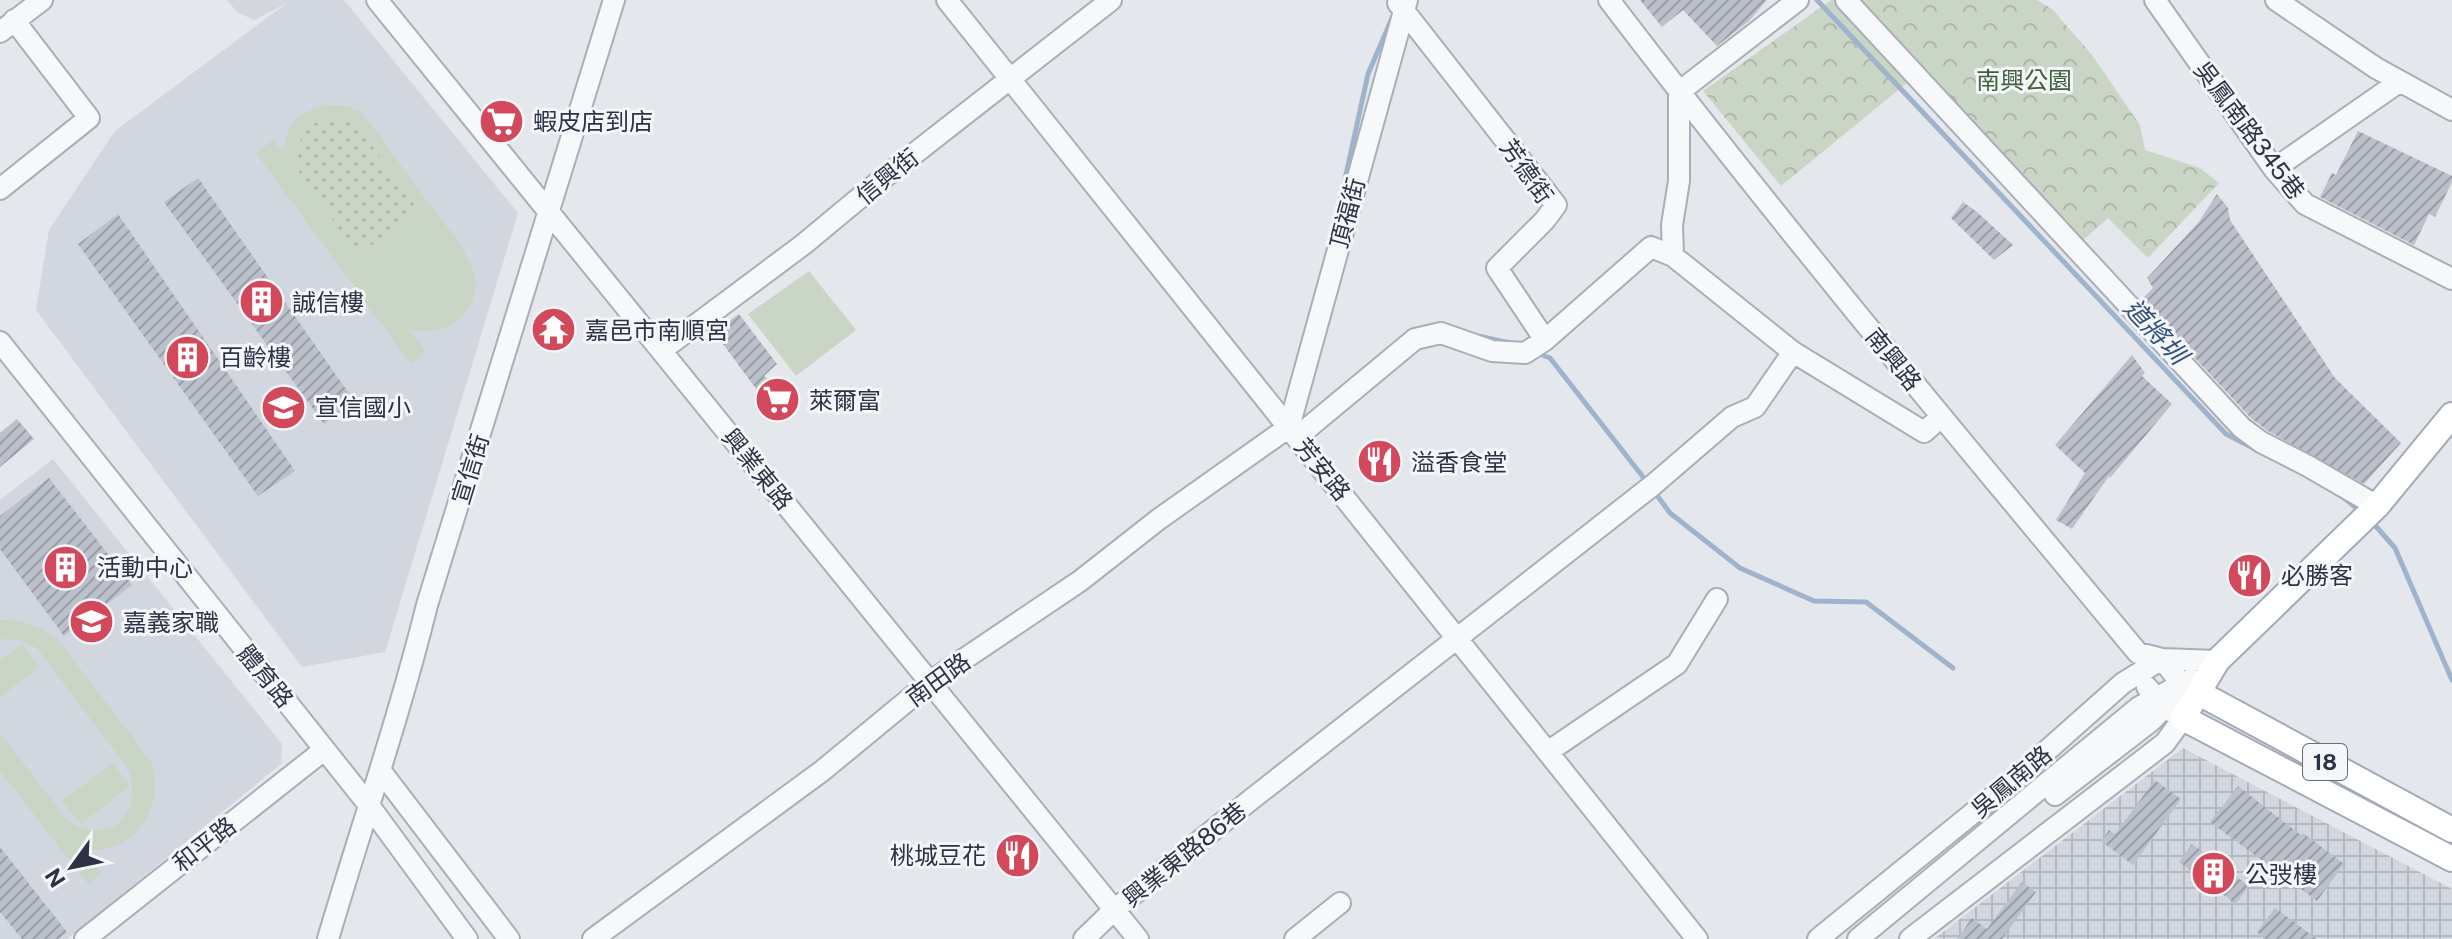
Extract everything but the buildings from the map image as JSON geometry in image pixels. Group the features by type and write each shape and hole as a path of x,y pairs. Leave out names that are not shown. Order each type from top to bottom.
{"main road":[{"path":"2168,708 2377,506 2452,415"},
{"name":"18","path":"2191,689 2452,830"},
{"name":"18","path":"2168,708 2452,859"}],"street":[{"path":"0,189 89,118 7,26 42,0"},
{"name":"興業東路","path":"377,0 1138,939"},
{"name":"宣信街","path":"328,939 614,0"},
{"name":"芳安路","path":"947,0 1697,939"},
{"name":"信興街","path":"662,350 804,244 1009,78 1111,0"},
{"name":"南興路","path":"1609,0 1679,92 1941,417 2138,653"},
{"path":"1673,256 1672,225 1679,181 1679,92 1798,0"},
{"path":"1846,0 2242,428 2261,442 2377,506"},
{"name":"吳鳳南路345巷","path":"2155,0 2274,169 2305,204 2452,279"},
{"path":"2282,1 2399,82 2452,110"},
{"name":"芳德街","path":"1402,3 1556,205 1497,268 1545,340"},
{"name":"頂福街","path":"1293,432 1402,3"},
{"path":"2274,169 2399,82"},
{"path":"1545,340 1651,247 1673,256 1793,352 1924,432 1941,417"},
{"name":"南田路","path":"593,939 822,771 930,682 1080,581 1159,519 1293,432 1415,339 1441,333 1492,351 1525,353 1545,340"},
{"name":"體育路","path":"0,342 368,804 467,939"},
{"name":"興業東路86巷","path":"1084,939 1114,910 1253,798 1653,485 1732,417 1755,407 1793,352"},
{"path":"1549,751 1677,664 1717,599"},
{"path":"2168,708 2138,674 2138,653 2162,659 2217,661"},
{"path":"2162,659 2191,689"},
{"name":"吳鳳南路","path":"1818,939 2016,778 2123,683 2162,659"},
{"name":"吳鳳南路","path":"1873,939 2191,689"},
{"name":"吳鳳南路","path":"1858,939 2139,707 2168,708"},
{"name":"吳鳳南路","path":"1910,939 2165,743 2168,708"},
{"name":"和平路","path":"85,939 324,750"},
{"path":"380,770 509,939"},
{"path":"1295,939 1340,903"}],"shaded area":[{"name":"宣信國小","path":"227,0 344,0 518,213 385,652 302,667 36,310 49,230 115,131 287,3 254,20 237,12"},
{"name":"嘉義家職","path":"53,459 282,744 281,764 67,939 0,939 0,500"},
{"path":"2183,748 2452,889 2452,939 1934,939"}],"green space":[{"name":"南興公園","path":"1831,0 2037,0 2052,9 2092,55 2140,125 2145,150 2200,168 2219,183 2148,258 2108,218 2081,242 1924,69 1781,186 1703,91"},
{"path":"329,105 343,105 362,112 456,238 474,273 474,297 456,322 437,330 410,330 426,352 411,364 256,153 273,140 282,151 296,119","holes":["342,119 357,125 420,211 358,255 300,175 297,160 300,141 312,123"]},
{"path":"342,119 356,124 420,212 357,255 300,175 297,160 300,141 312,123"},
{"path":"809,271 856,330 796,376 748,314"},
{"path":"0,620 30,624 56,637 152,763 154,799 146,819 124,842 99,850 84,848 102,872 88,884 0,771 0,733 68,821 82,828 106,829 124,817 132,793 130,773 38,649 22,640 0,639"},
{"path":"22,644 40,667 0,697 0,660"},
{"path":"113,763 130,786 81,824 62,801"}],"waterway":[{"name":"道將圳","path":"1817,0 2226,434 2253,448"},
{"path":"1335,225 1368,74 1393,16"},
{"path":"1473,335 1510,343"},
{"path":"1534,352 1550,358 1647,482"},
{"path":"1653,490 1670,513 1740,568 1814,601 1866,602 1953,668"},
{"name":"道將圳","path":"2342,496 2362,513"},
{"name":"道將圳","path":"2373,523 2395,548 2452,680"}],"place":[{"name":"蝦皮店到店","path":"502,121"},
{"name":"誠信樓","path":"261,302"},
{"name":"嘉邑市南順宮","path":"554,330"},
{"name":"百齡樓","path":"188,357"},
{"name":"萊爾富","path":"778,400"},
{"name":"宣信國小","path":"284,407"},
{"name":"溢香食堂","path":"1380,462"},
{"name":"活動中心","path":"66,567"},
{"name":"必勝客","path":"2250,575"},
{"name":"嘉義家職","path":"92,622"},
{"name":"桃城豆花","path":"1017,855"},
{"name":"公弢樓","path":"2214,874"}]}
